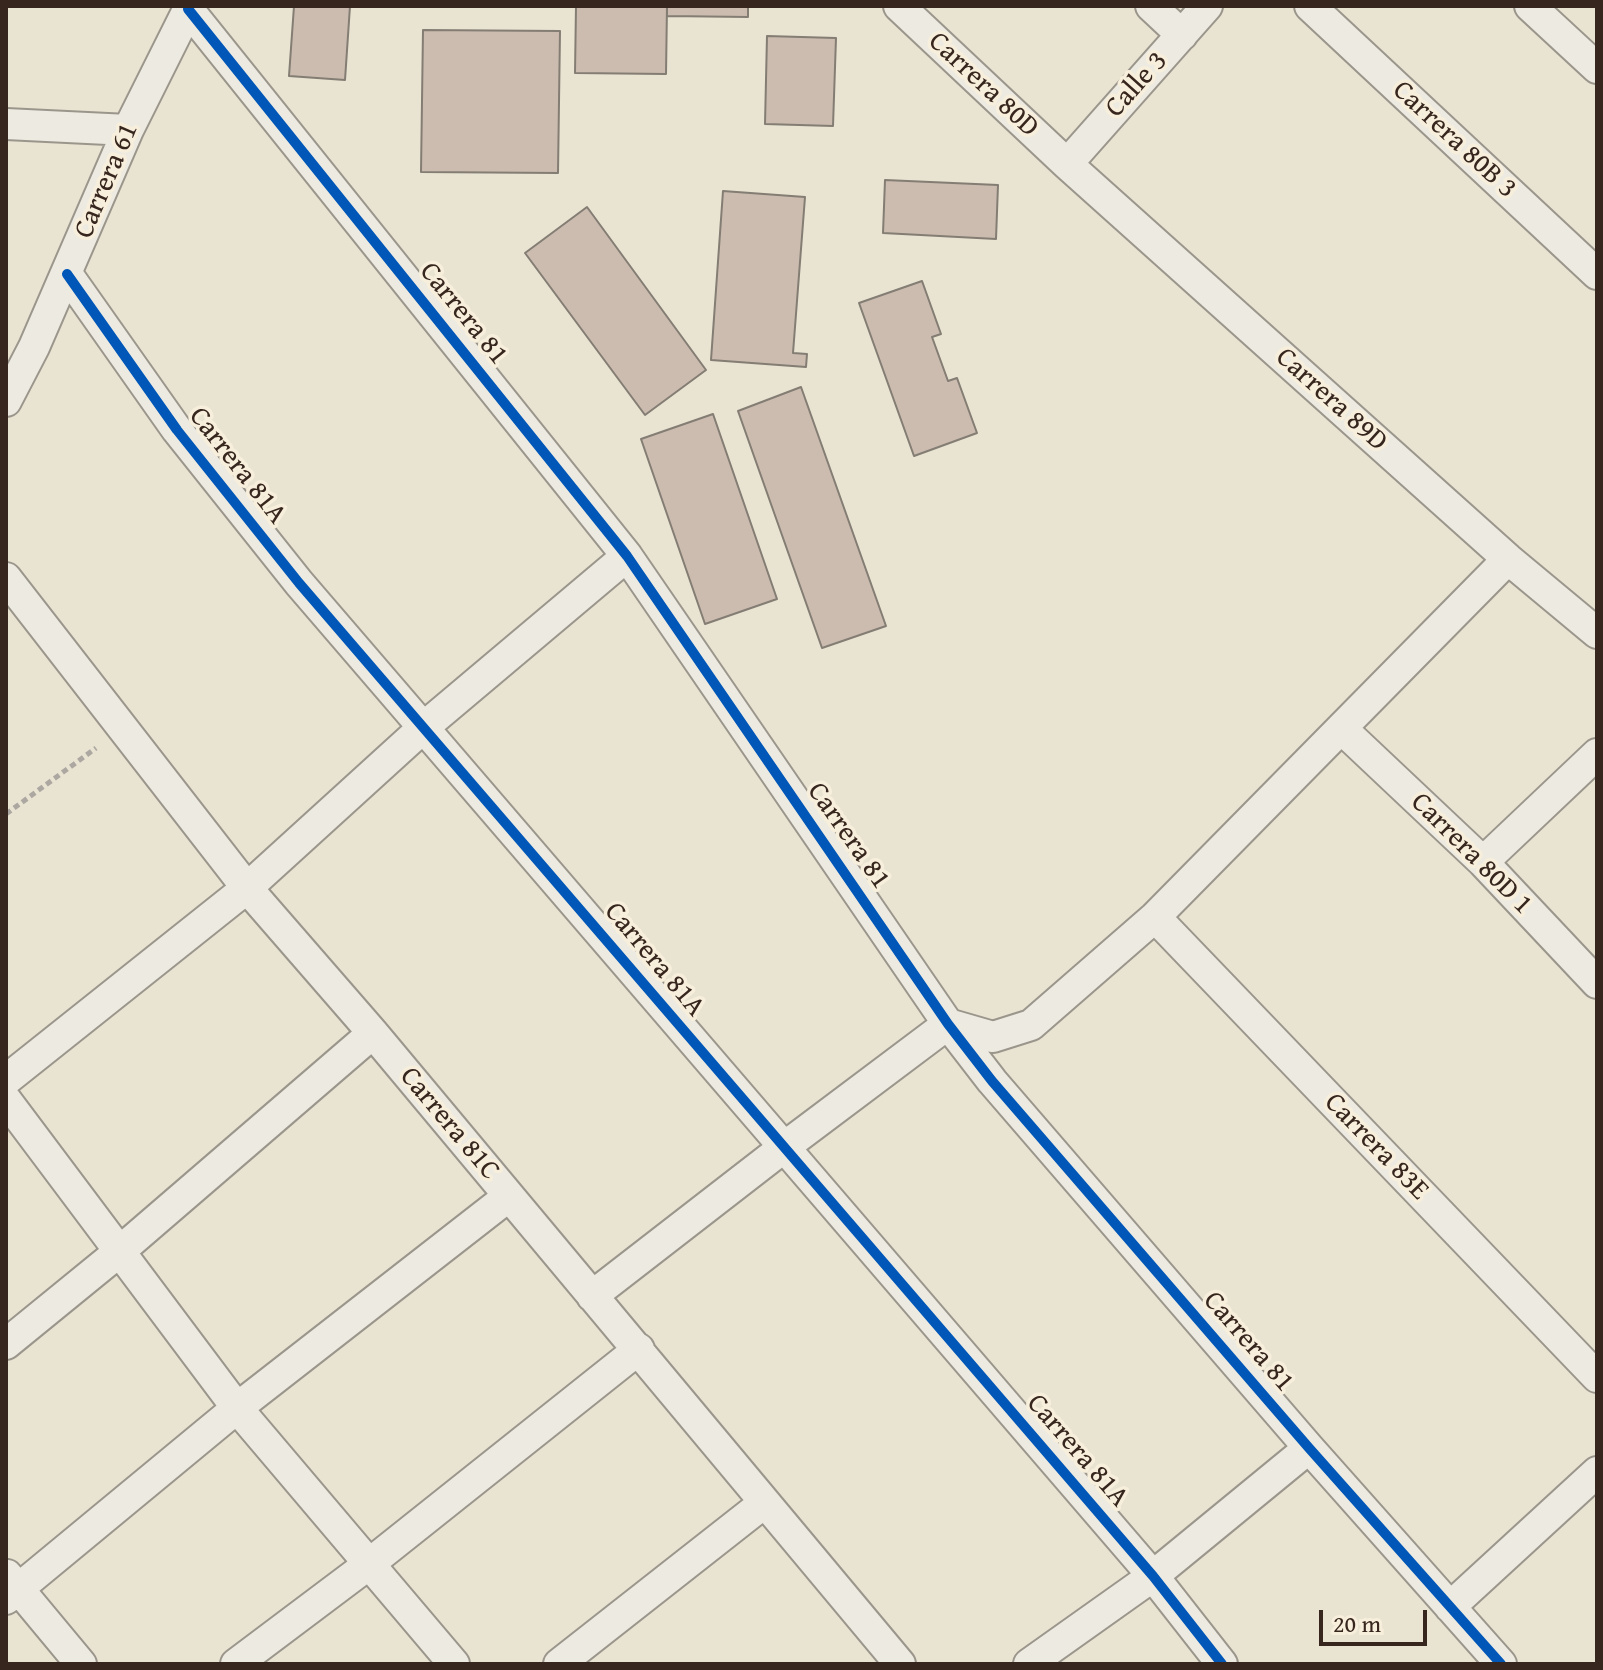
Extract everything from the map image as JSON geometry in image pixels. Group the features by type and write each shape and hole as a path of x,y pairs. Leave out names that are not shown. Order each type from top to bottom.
{"street":[{"name":"Carrera 80D","path":"899,6 1067,164"},
{"path":"1151,6 1182,35"},
{"name":"Calle 3","path":"1067,164 1207,6"},
{"name":"Carrera 80B 3","path":"1310,6 1597,274"},
{"path":"1530,6 1597,68"},
{"name":"Carrera 61","path":"6,401 20,350 67,274 128,130 189,8"},
{"name":"Carrera 81","path":"189,8 627,556 948,1024 992,1081 1309,1448 1501,1664"},
{"path":"6,124 128,130"},
{"name":"Carrera 89D","path":"1067,164 1508,559 1597,633"},
{"name":"Carrera 81A","path":"67,274 177,430 299,583 1153,1576 1222,1664"},
{"path":"6,1080 247,888 424,727 627,556"},
{"path":"592,1296 948,1024 993,1037 1031,1025 1155,917 1508,559"},
{"name":"Carrera 81C","path":"6,578 247,888 639,1349 889,1660"},
{"name":"Carrera 80D 1","path":"1342,729 1483,862 1597,983"},
{"path":"1483,862 1597,754"},
{"name":"Carrera 83E","path":"1155,917 1597,1377"},
{"path":"6,1344 120,1251 373,1033"},
{"path":"6,1100 237,1408 454,1664"},
{"path":"81,1664 10,1587 509,1196"},
{"path":"236,1664 369,1564 639,1349"},
{"path":"1029,1664 1153,1576 1309,1448"},
{"path":"1450,1607 1597,1472"},
{"path":"559,1664 764,1503"}],"path":[{"path":"6,814 123,728"}],"building":[{"path":"294,6 350,6 345,80 289,76"},
{"path":"576,6 667,6 666,74 575,73"},
{"path":"667,6 748,6 748,17 667,16"},
{"path":"423,30 560,31 558,173 421,172"},
{"path":"767,36 836,38 833,126 765,124"},
{"path":"885,180 998,185 996,239 883,233"},
{"path":"723,191 805,197 793,353 807,354 806,367 711,360"},
{"path":"587,207 706,370 645,415 525,253"},
{"path":"922,281 941,334 932,337 948,381 957,378 977,433 914,456 859,303"},
{"path":"801,387 886,626 822,648 738,411"},
{"path":"713,414 777,599 705,624 641,439"}],"cycle path":[{"path":"188,9 627,556 948,1024 992,1081 1309,1448 1501,1664"},
{"path":"67,274 177,430 299,583 1153,1576 1222,1664"}]}
